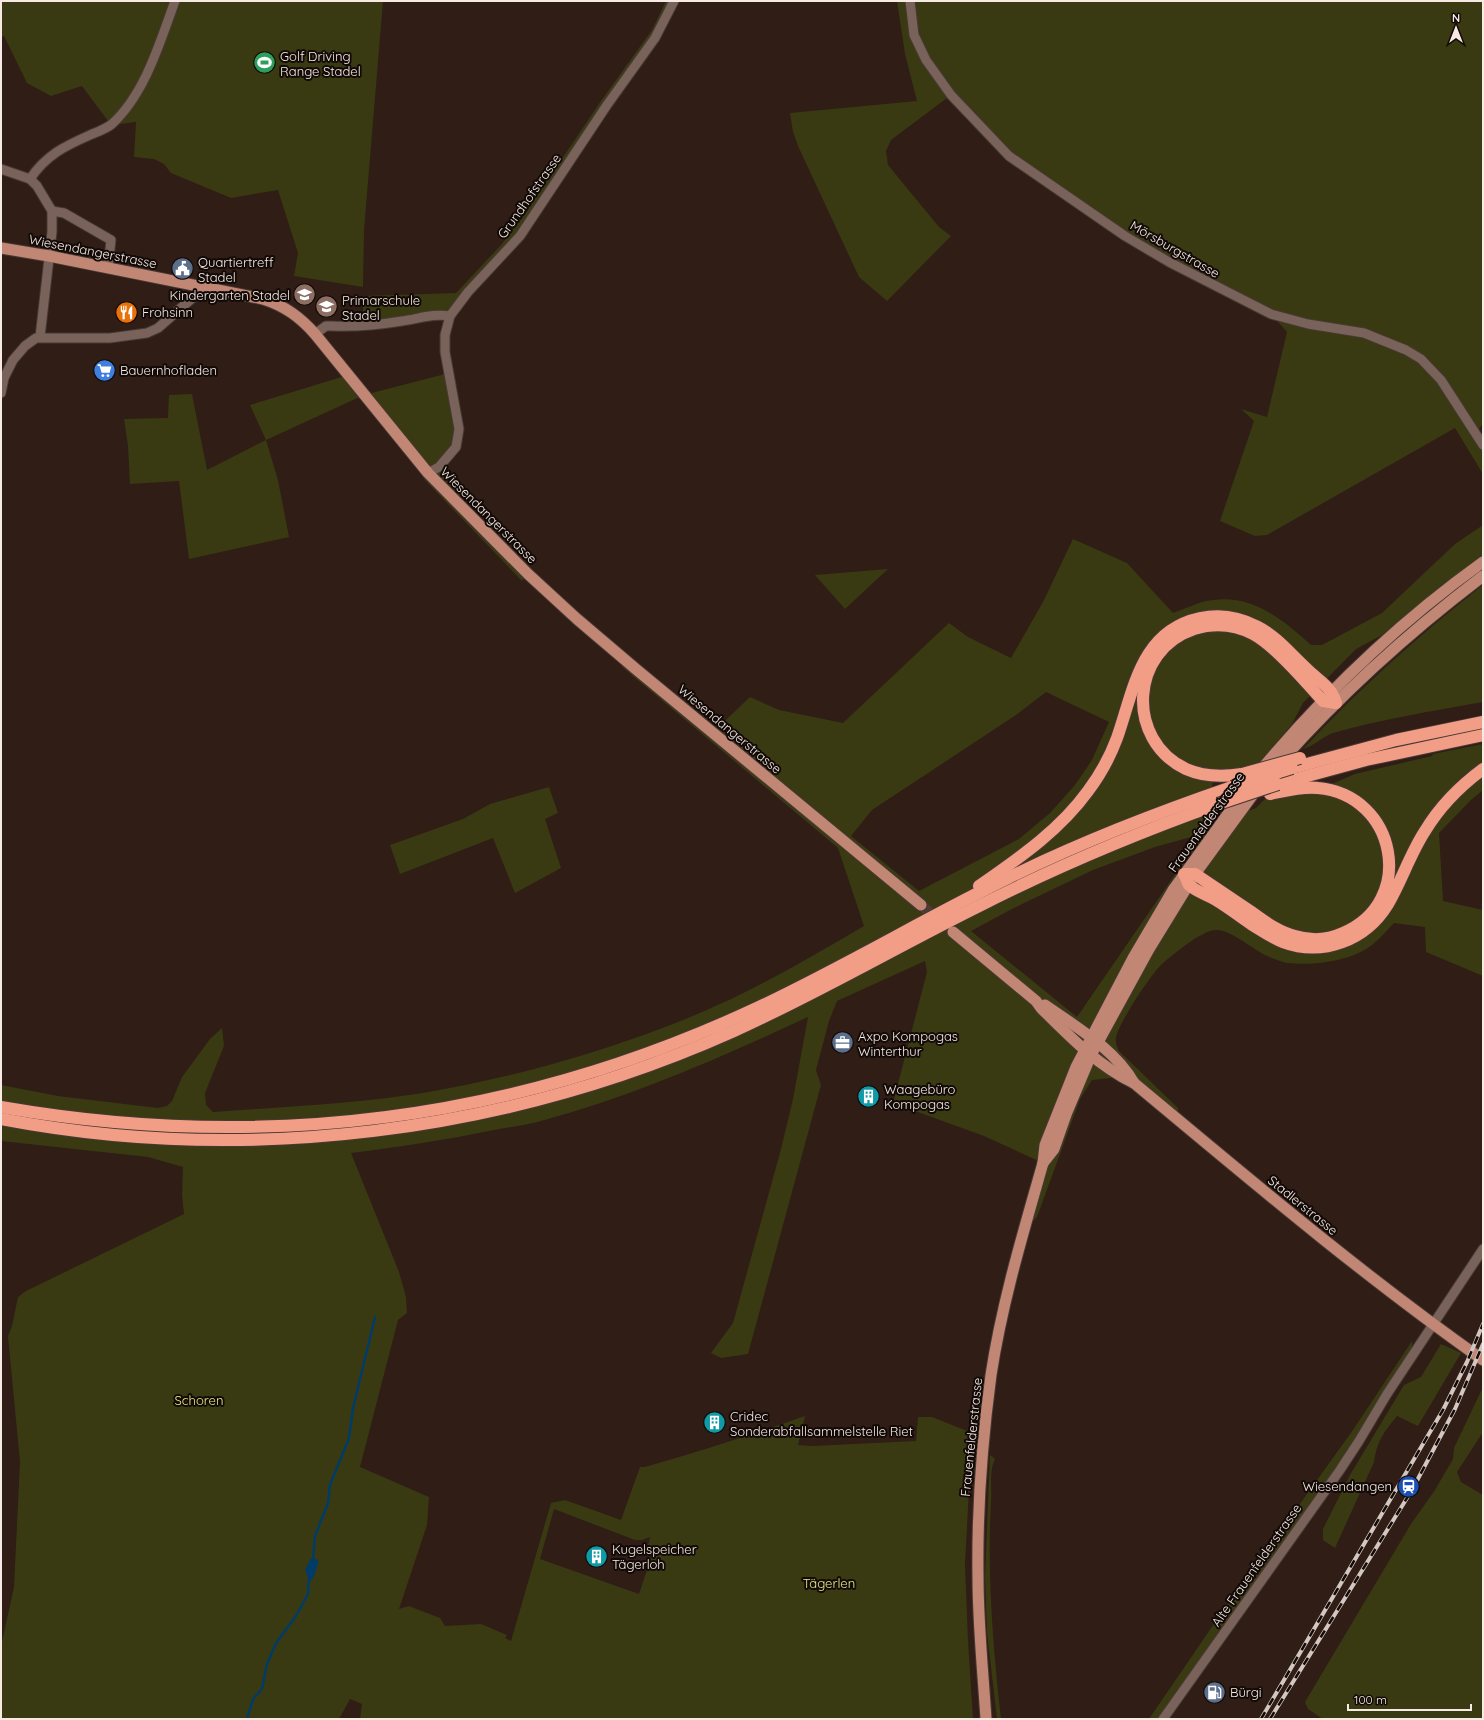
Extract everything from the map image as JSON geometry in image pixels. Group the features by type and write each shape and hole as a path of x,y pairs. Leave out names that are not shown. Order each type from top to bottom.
{"highway":[{"path":"942,911 1033,848 1054,830 1078,805 1095,781 1117,738 1133,686 1142,663 1156,643 1174,629 1190,621 1210,617 1229,617 1248,622 1271,636 1322,682 1330,698"},
{"path":"1330,698 1254,634 1241,629 1221,625 1189,631 1169,643 1154,661 1149,670 1144,686 1144,713 1146,724 1154,740 1169,758 1191,771 1210,776 1242,774 1483,722"},
{"path":"1,1119 78,1131 137,1136 212,1140 279,1139 346,1134 412,1126 472,1115 544,1098 638,1069 728,1033 796,1001 1017,887 1101,849 1218,804 1278,784 1366,760 1483,734"},
{"path":"1,1107 68,1118 136,1125 241,1128 361,1121 412,1114 472,1103 538,1088 581,1076 683,1040 760,1006 1026,869 1152,815 1296,763"},
{"path":"1189,877 1282,942 1301,947 1314,948 1343,942 1365,930 1378,917 1391,897 1413,851 1431,821 1456,792 1483,769"},
{"path":"1189,877 1284,933 1313,939 1331,937 1351,929 1366,918 1384,892 1389,868 1389,856 1380,827 1373,816 1354,800 1344,794 1330,790 1307,788 1218,804"}],"main road":[{"name":"Wiesendangerstrasse","path":"1,248 205,287 274,303 296,315 315,334 428,473 528,574 576,619 921,905"},
{"name":"Frauenfelderstrasse","path":"986,1719 980,1641 978,1577 979,1499 984,1434 992,1373 1010,1280 1043,1164 1054,1149 1088,1052 1152,924 1189,877 1247,788 1278,750 1330,698 1385,639 1439,594 1483,562"},
{"name":"Frauenfelderstrasse","path":"1330,698 1396,646 1438,610 1483,576"},
{"path":"953,932 1036,1001 1041,1008 1088,1052 1120,1076 1134,1083"},
{"path":"1036,1001 1045,1005 1094,1041 1127,1071 1134,1083"},
{"name":"Stadlerstrasse","path":"1134,1083 1298,1219 1432,1324 1483,1360"}],"street":[{"path":"30,179 39,165 66,145 111,125 131,101 155,55 175,1"},
{"name":"Grundhofstrasse","path":"428,473 438,467 456,447 459,429 445,352 445,335 450,316 468,292 520,236 607,105 655,38 674,1"},
{"name":"Mörsburgstrasse","path":"910,1 914,35 926,60 951,95 1009,156 1125,236 1169,262 1226,292 1271,314 1308,324 1364,333 1406,350 1421,359 1441,380 1483,445"},
{"path":"1,169 30,179 37,186 52,211 53,221 40,337"},
{"path":"52,211 64,213 111,240 108,268"},
{"path":"1,393 4,378 13,360 32,340 40,337 110,338 147,333 158,328 205,287"},
{"path":"315,334 326,326 363,326 439,314 450,316"},
{"path":"1432,1324 1483,1250"},
{"name":"Alte Frauenfelderstrasse","path":"1163,1719 1340,1470 1432,1324"}],"green space":[{"path":"1,1 383,1 364,230 363,287 294,276 298,253 278,190 231,198 171,173 164,164 154,159 134,157 136,122 111,125 82,86 51,96 27,83 4,36 1,37"},
{"path":"666,1 674,1 520,236 450,316 363,326 363,296 456,293 501,245 520,221 601,101 652,30"},
{"path":"897,1 1483,1 1483,423 1476,434 1483,445 1483,474 1455,428 1267,535 1255,536 1220,521 1254,421 1241,409 1267,417 1287,332 1271,314 1169,262 1009,156 951,95 891,140 886,151 888,165 939,227 951,236 887,301 859,277 798,146 793,132 790,113 917,101 905,54"},
{"path":"449,373 456,408 456,447 439,467 460,495 456,500 528,574 522,581 424,479 428,473 364,395"},
{"path":"348,375 364,395 266,440 250,405"},
{"path":"192,394 207,470 266,440 278,480 289,537 189,559 179,481 130,484 128,446 124,419 168,418 169,395"},
{"path":"1483,525 1483,556 1448,581 1382,635 1356,649 1303,703 1292,724 1251,772 1213,780 1206,823 1191,837 1155,847 1093,870 1012,909 971,931 1077,1017 1209,825 1256,808 1270,794 1334,790 1334,783 1355,774 1432,756 1433,754 1483,744 1483,769 1461,794 1483,776 1483,790 1472,799 1439,833 1443,901 1483,910 1483,976 1426,952 1425,927 1394,923 1372,945 1354,955 1343,959 1309,964 1288,963 1276,960 1265,955 1235,936 1222,931 1217,930 1204,933 1163,963 1129,1009 1116,1037 1116,1044 1119,1051 1178,1108 1178,1114 1120,1077 1092,1080 1080,1099 1037,1217 1023,1232 1043,1163 984,1136 893,1103 927,972 925,961 837,1001 829,1021 816,1070 821,1085 748,1354 721,1358 711,1353 733,1323 781,1149 793,1099 808,1017 677,1075 576,1111 524,1125 422,1143 351,1153 399,1272 406,1297 407,1313 398,1320 360,1467 429,1497 427,1525 399,1609 409,1606 440,1618 445,1626 481,1624 507,1635 505,1638 511,1641 551,1503 565,1500 621,1520 640,1467 645,1467 705,1449 805,1416 798,1445 813,1446 916,1441 918,1417 932,1417 972,1433 965,1564 973,1719 360,1719 362,1704 350,1699 339,1719 1,1719 1,1646 14,1587 20,1462 8,1336 12,1326 18,1297 26,1291 184,1214 182,1195 183,1167 148,1157 1,1141 1,1085 58,1096 158,1108 167,1106 172,1101 182,1077 210,1039 222,1028 224,1046 205,1093 206,1105 213,1112 292,1107 397,1097 494,1079 564,1061 633,1039 721,1004 804,961 864,926 838,848 621,666 637,670 713,732 750,697 779,710 843,723 949,623 968,637 1011,658 1043,602 1073,539 1127,563 1173,613 1202,602 1234,600 1248,603 1262,608 1287,624 1311,645 1322,645 1382,613 1455,544","holes":["1046,692 1109,722 1092,760 1075,785 1050,813 1019,839 919,891 851,836 872,810 1016,715","554,1509 635,1540 642,1540 650,1537 648,1546 653,1552 639,1594 540,1559"]},
{"path":"888,569 845,609 815,575"},
{"path":"1483,585 1483,702 1351,728 1333,733 1303,749 1390,663"},
{"path":"549,787 558,813 545,819 561,868 515,893 493,838 400,874 390,845 463,819 490,804"},
{"path":"1412,1341 1412,1346 1406,1365 1359,1441 1163,1719 1149,1719 1220,1615 1353,1430"},
{"path":"1441,1344 1461,1353 1418,1426 1397,1416 1385,1432 1379,1442 1374,1462 1335,1548 1323,1540 1323,1529 1350,1475 1404,1385 1421,1377"},
{"path":"1483,1387 1483,1432 1457,1472 1461,1482 1483,1495 1483,1719 1323,1719 1308,1709 1305,1702 1411,1524 1435,1490 1453,1459 1454,1448"},
{"path":"990,1455 995,1459 991,1479 990,1583 993,1637 1001,1719 997,1719 987,1632 985,1577"}],"water":[{"path":"311,1558 318,1560 318,1562 312,1580 309,1580 305,1570"}],"waterway":[{"path":"313,1560 315,1536 328,1503 330,1485 349,1438 353,1408 375,1317"},
{"path":"247,1719 253,1699 262,1689 267,1664 276,1643 296,1616 308,1594 309,1578"}],"tunnel":[{"path":"921,905 940,921"}],"railway":[{"path":"1261,1719 1443,1410 1467,1362 1483,1324"},
{"path":"1270,1719 1412,1490 1455,1409 1483,1344"}],"place":[{"name":"Golf Driving Range Stadel","path":"265,63"},
{"name":"Quartiertreff Stadel","path":"183,269"},
{"name":"Kindergarten Stadel","path":"305,295"},
{"name":"Primarschule Stadel","path":"326,307"},
{"name":"Frohsinn","path":"127,312"},
{"name":"Bauernhofladen","path":"104,370"},
{"name":"Axpo Kompogas Winterthur","path":"843,1043"},
{"name":"Waagebüro Kompogas","path":"869,1096"},
{"name":"Cridec Sonderabfallsammelstelle Riet","path":"714,1423"},
{"name":"Wiesendangen","path":"1408,1486"},
{"name":"Kugelspeicher Tägerloh","path":"597,1556"},
{"name":"Bürgi","path":"1215,1692"}],"park label":[{"name":"Schoren","path":"199,1400"},
{"name":"Tägerlen","path":"829,1583"}]}
